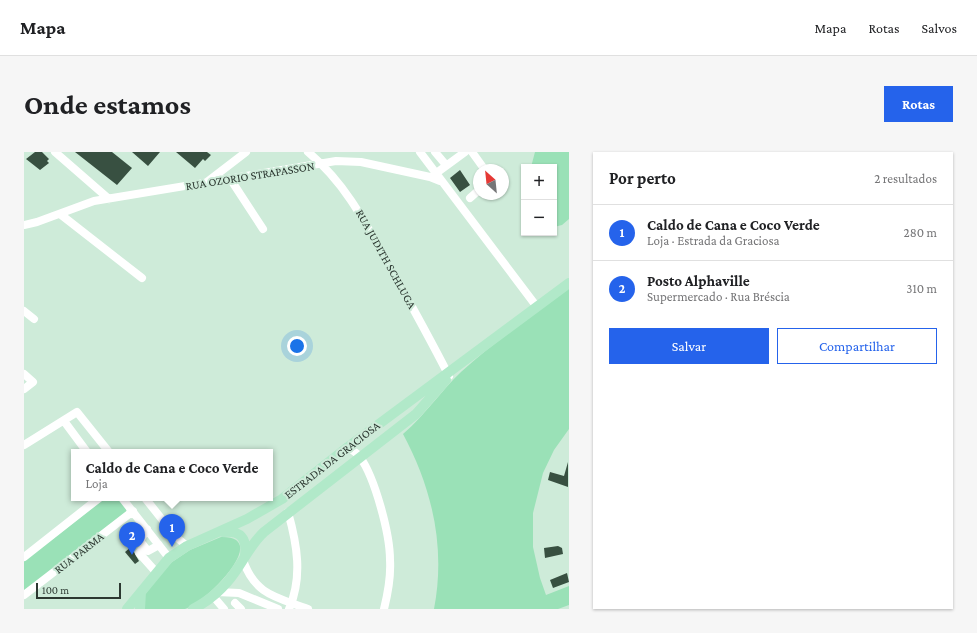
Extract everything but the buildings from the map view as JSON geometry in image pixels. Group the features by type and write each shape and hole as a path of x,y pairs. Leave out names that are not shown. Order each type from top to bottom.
{"main road":[{"name":"ESTRADA DA GRACIOSA","path":"127,609 169,558 187,546 216,534 267,509 569,283"},
{"name":"ESTRADA DA GRACIOSA","path":"200,608 235,573 252,543 288,512 361,458 416,414 448,375"},
{"path":"216,534 233,531 238,533 244,539 246,546 244,558"},
{"path":"140,609 142,590"}],"street":[{"path":"56,152 109,199"},
{"path":"65,152 66,162"},
{"path":"206,183 246,152"},
{"name":"RUA JUDITH SCHLUGA","path":"308,152 322,164 353,201 424,327 448,375"},
{"path":"420,152 440,181 537,307"},
{"path":"435,152 446,166"},
{"path":"435,174 465,152"},
{"path":"472,152 481,164"},
{"name":"RUA OZORIO STRAPASSON","path":"24,225 60,214 94,201 231,180 336,161 361,162 430,177 440,181"},
{"path":"231,180 263,229"},
{"path":"470,198 473,195"},
{"path":"60,214 142,278"},
{"path":"24,311 34,319"},
{"path":"24,374 33,382 24,389"},
{"path":"24,445 77,412 107,449"},
{"path":"64,421 85,449"},
{"path":"348,447 361,458 378,498 387,534 390,560 388,592 384,609"},
{"path":"24,557 95,501"},
{"path":"124,501 169,558"},
{"path":"147,501 176,537 187,546"},
{"name":"RUA PARMA","path":"24,595 133,512"},
{"path":"288,512 296,544 298,567 290,606"},
{"path":"147,529 140,541 148,551 159,545"},
{"path":"144,546 139,552 156,572"},
{"path":"244,558 248,574 254,583 263,591 290,606 308,609"},
{"path":"224,609 215,594 239,593 278,609"}],"green space":[{"path":"535,152 569,152 569,219 562,225 557,226 557,164 532,164"},
{"path":"569,288 569,429 554,450 543,473 533,513 533,547 540,578 546,595 569,586 569,605 558,609 434,609 438,563 434,518 422,475 403,434 419,419 461,372 514,328"},
{"path":"102,501 122,501 126,508 126,512 24,592 24,561"},
{"path":"221,537 235,540 240,547 238,558 219,583 206,595 185,609 142,609 141,600 157,578 172,562 190,550"}],"place":[{"name":"Caldo de Cana e Coco Verde","path":"172,547"},
{"name":"Posto Alphaville","path":"132,555"}]}
